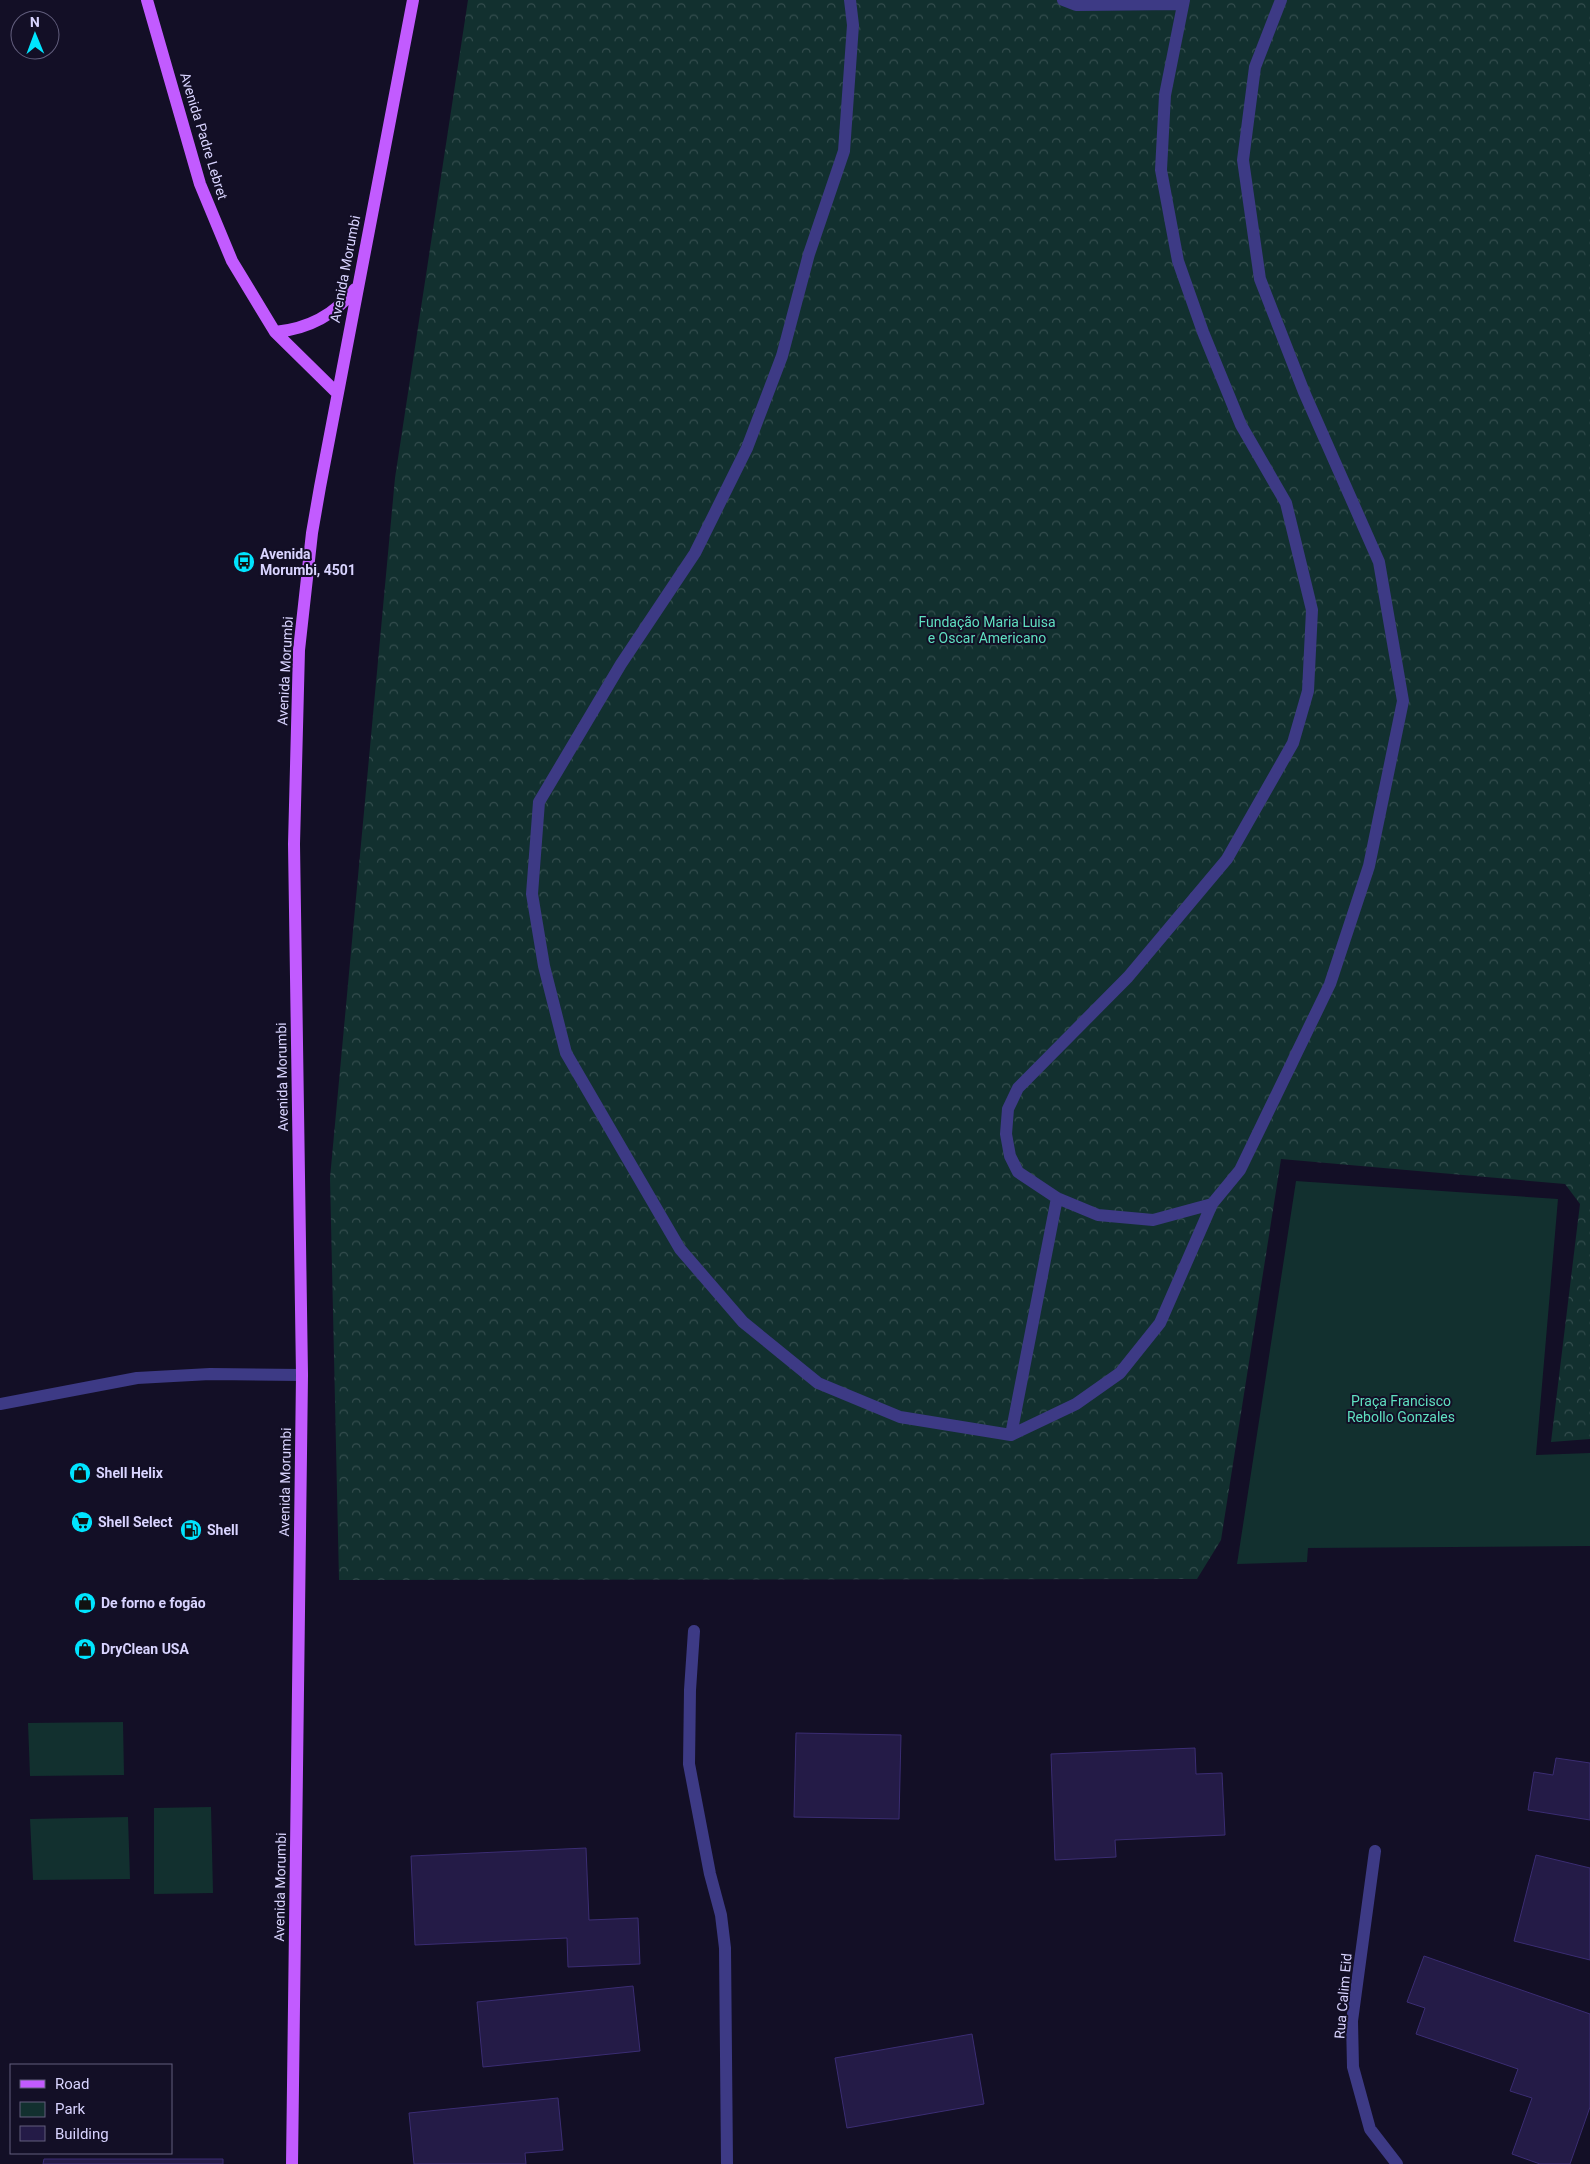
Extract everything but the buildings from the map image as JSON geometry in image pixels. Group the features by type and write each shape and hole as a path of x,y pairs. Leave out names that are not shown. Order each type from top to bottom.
{"main road":[{"name":"Avenida Padre Lebret","path":"147,0 200,184 232,261 275,332 337,393"},
{"name":"Avenida Morumbi","path":"292,2164 302,1375 294,844 299,650 312,533 357,287 413,0"},
{"path":"275,332 306,326 321,320 335,311 357,287"}],"street":[{"path":"850,0 853,25 844,151 809,254 782,356 747,448 695,553 620,664 539,802 532,894 544,966 566,1053 680,1249 743,1322 818,1383 827,1387 900,1417 1011,1435 1076,1404 1120,1373 1160,1323 1212,1204 1240,1170 1330,984 1369,866 1403,700 1380,562 1304,392 1260,279 1243,160 1254,67 1281,0"},
{"path":"1063,0 1076,5 1183,2 1166,95 1161,170 1174,243 1178,261 1203,332 1241,425 1286,504 1312,610 1308,691 1293,742 1227,859 1128,977 1018,1088 1008,1109 1006,1134 1010,1156 1018,1172 1057,1198 1098,1215 1153,1220 1212,1204"},
{"path":"1011,1435 1057,1198"},
{"path":"0,1404 137,1378 210,1374 302,1375"},
{"path":"694,1631 690,1690 689,1764 710,1874 721,1915 725,1948 727,2164"},
{"name":"Rua Calim Eid","path":"1375,1851 1352,2020 1353,2067 1370,2129 1396,2164"}],"green space":[{"name":"Fundação Maria Luisa e Oscar Americano","path":"468,0 1590,0 1590,1439 1551,1442 1580,1204 1565,1184 1281,1159 1221,1540 1197,1579 339,1580 330,1178 395,478"},
{"name":"Praça Francisco Rebollo Gonzales","path":"1296,1181 1558,1199 1536,1455 1590,1453 1590,1546 1308,1548 1307,1562 1237,1564"},
{"path":"123,1722 124,1775 30,1776 28,1723"},
{"path":"211,1807 213,1893 154,1894 154,1808"},
{"path":"128,1817 130,1879 33,1880 30,1819"}],"place":[{"name":"Avenida Morumbi, 4501","path":"244,562"},
{"name":"Shell Helix","path":"80,1473"},
{"name":"Shell Select","path":"82,1522"},
{"name":"Shell","path":"191,1530"},
{"name":"De forno e fogão","path":"85,1603"},
{"name":"DryClean USA","path":"85,1649"}]}
